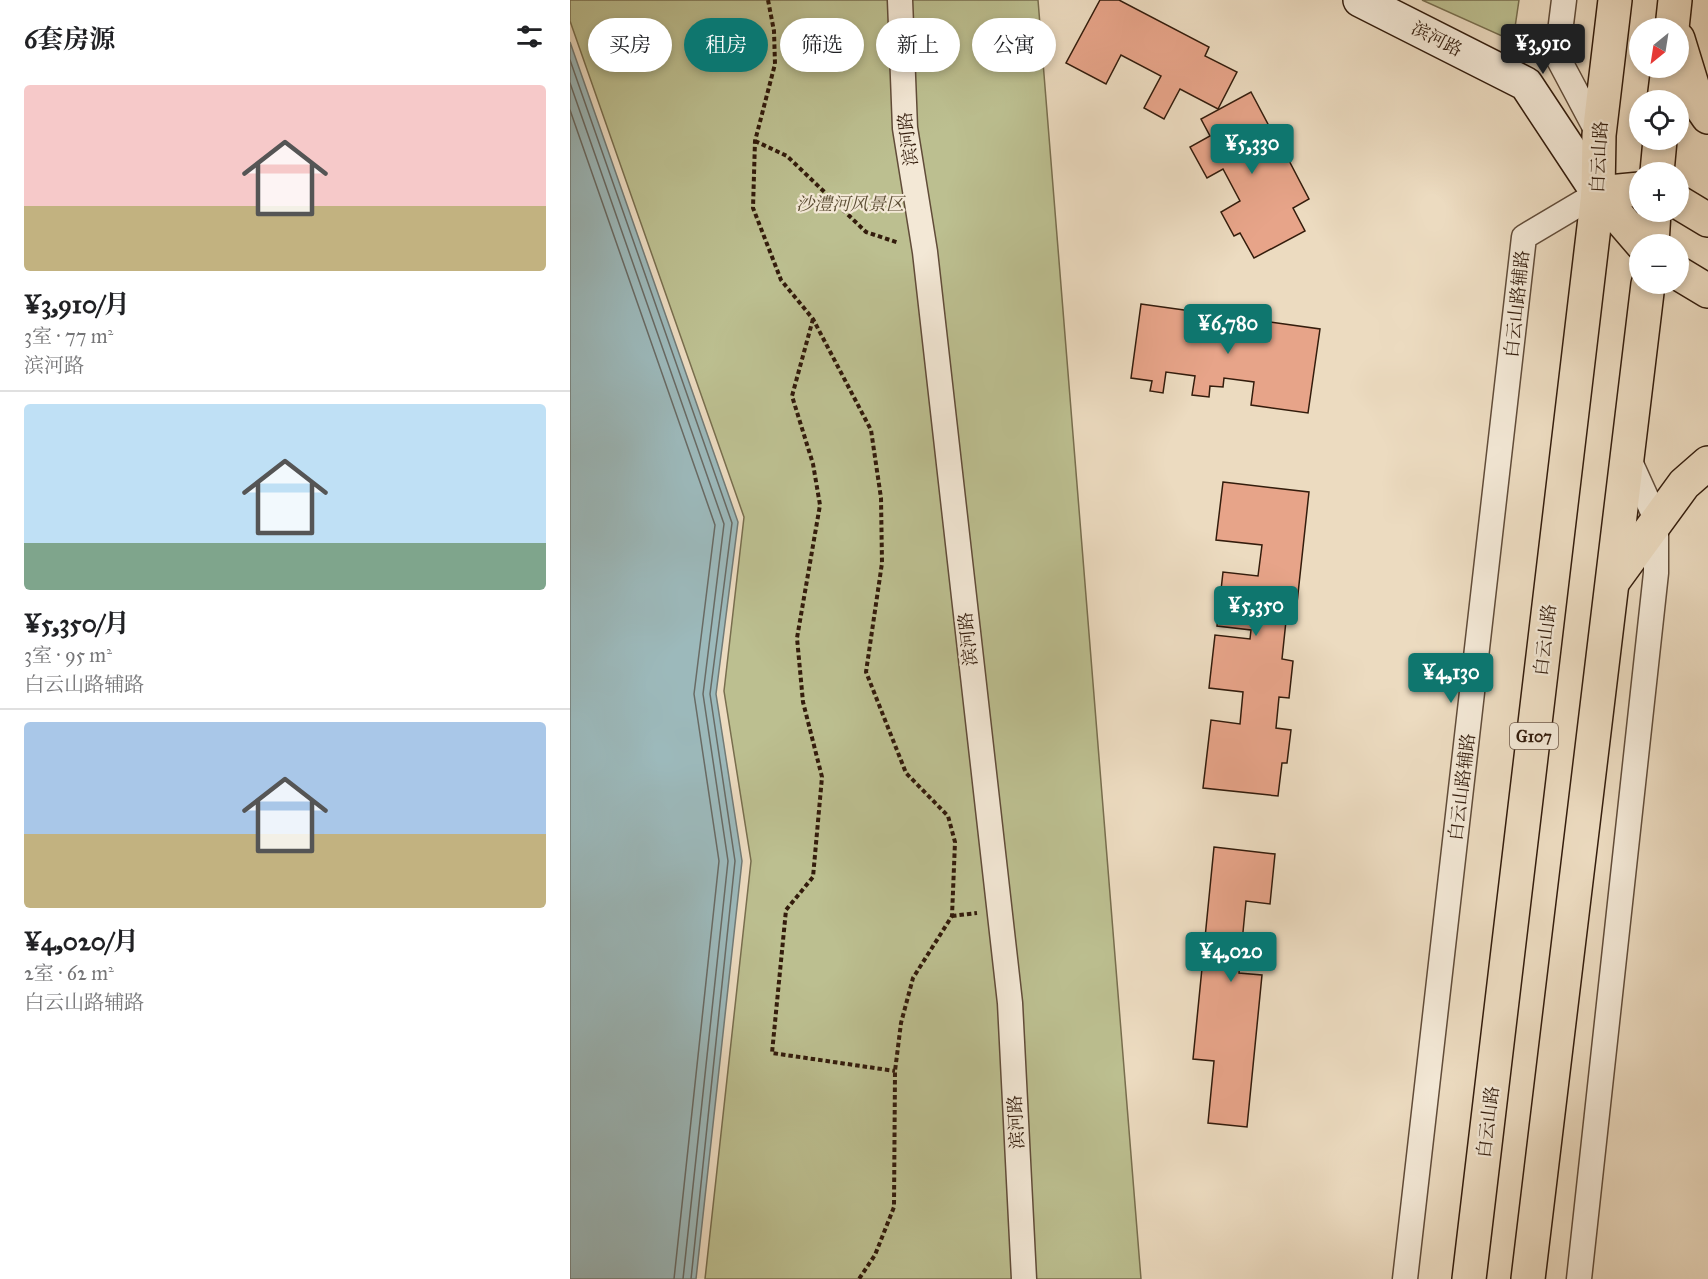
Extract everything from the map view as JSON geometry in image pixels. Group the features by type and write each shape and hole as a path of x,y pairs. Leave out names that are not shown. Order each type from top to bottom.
{"highway":[{"name":"白云山路","path":"1469,1279 1598,193 1599,135 1615,0"},
{"path":"1689,72 1697,100 1708,117"},
{"path":"1598,193 1629,190"},
{"path":"1598,193 1633,234"},
{"path":"1689,209 1708,220"},
{"path":"1689,280 1708,291"},
{"path":"1528,1279 1647,294"},
{"path":"1611,584 1656,519 1684,484 1708,463"}],"street":[{"name":"滨河路","path":"900,0 905,128 925,252 1010,1003 1024,1279"},
{"name":"滨河路","path":"1360,0 1526,84 1598,193"},
{"path":"1564,0 1557,56 1599,135"},
{"name":"白云山路辅路","path":"1405,1279 1524,237 1598,193"},
{"path":"1579,1279 1656,573 1656,519 1627,455"}],"path":[{"path":"768,0 774,31 775,64 755,141 753,208 781,280 813,319 871,430 881,498 882,563 866,672 906,773 948,816 956,842 952,916 913,978 901,1023 895,1071 894,1207 875,1255 859,1279"},
{"path":"755,141 787,156 866,232"},
{"path":"813,319 792,396 813,464 820,505 797,638 803,702 822,777 813,877 786,910 772,1053 895,1071"}],"green space":[{"name":"沙澧河风景区","path":"570,0 1038,0 1039,18 972,18 972,72 1044,72 1141,1279 705,1279 751,861 724,691 744,517 570,21"},
{"path":"1422,0 1519,0 1513,41"}],"water":[{"path":"570,42 738,522 716,694 742,861 696,1279 570,1279"}],"building":[{"path":"1100,0 1119,0 1209,47 1205,56 1237,72 1218,109 1180,89 1164,119 1144,108 1161,76 1121,55 1106,84 1066,63"},
{"path":"1251,92 1278,143 1267,148 1273,159 1285,153 1309,199 1293,208 1305,231 1254,258 1240,233 1234,236 1221,212 1240,201 1223,169 1207,178 1190,147 1210,136 1201,119"},
{"path":"1141,304 1320,329 1308,413 1251,405 1254,382 1224,378 1223,387 1210,386 1209,397 1192,395 1195,376 1166,372 1163,393 1150,391 1152,381 1131,378"},
{"path":"1223,482 1309,492 1297,603 1288,602 1282,659 1293,661 1289,698 1279,697 1276,728 1291,730 1287,763 1282,763 1278,796 1203,788 1211,720 1240,724 1243,692 1209,688 1215,635 1250,639 1251,630 1217,626 1223,572 1258,576 1262,545 1216,540"},
{"path":"1214,847 1275,854 1270,904 1246,901 1239,973 1262,975 1247,1127 1208,1123 1214,1061 1193,1059"}]}
